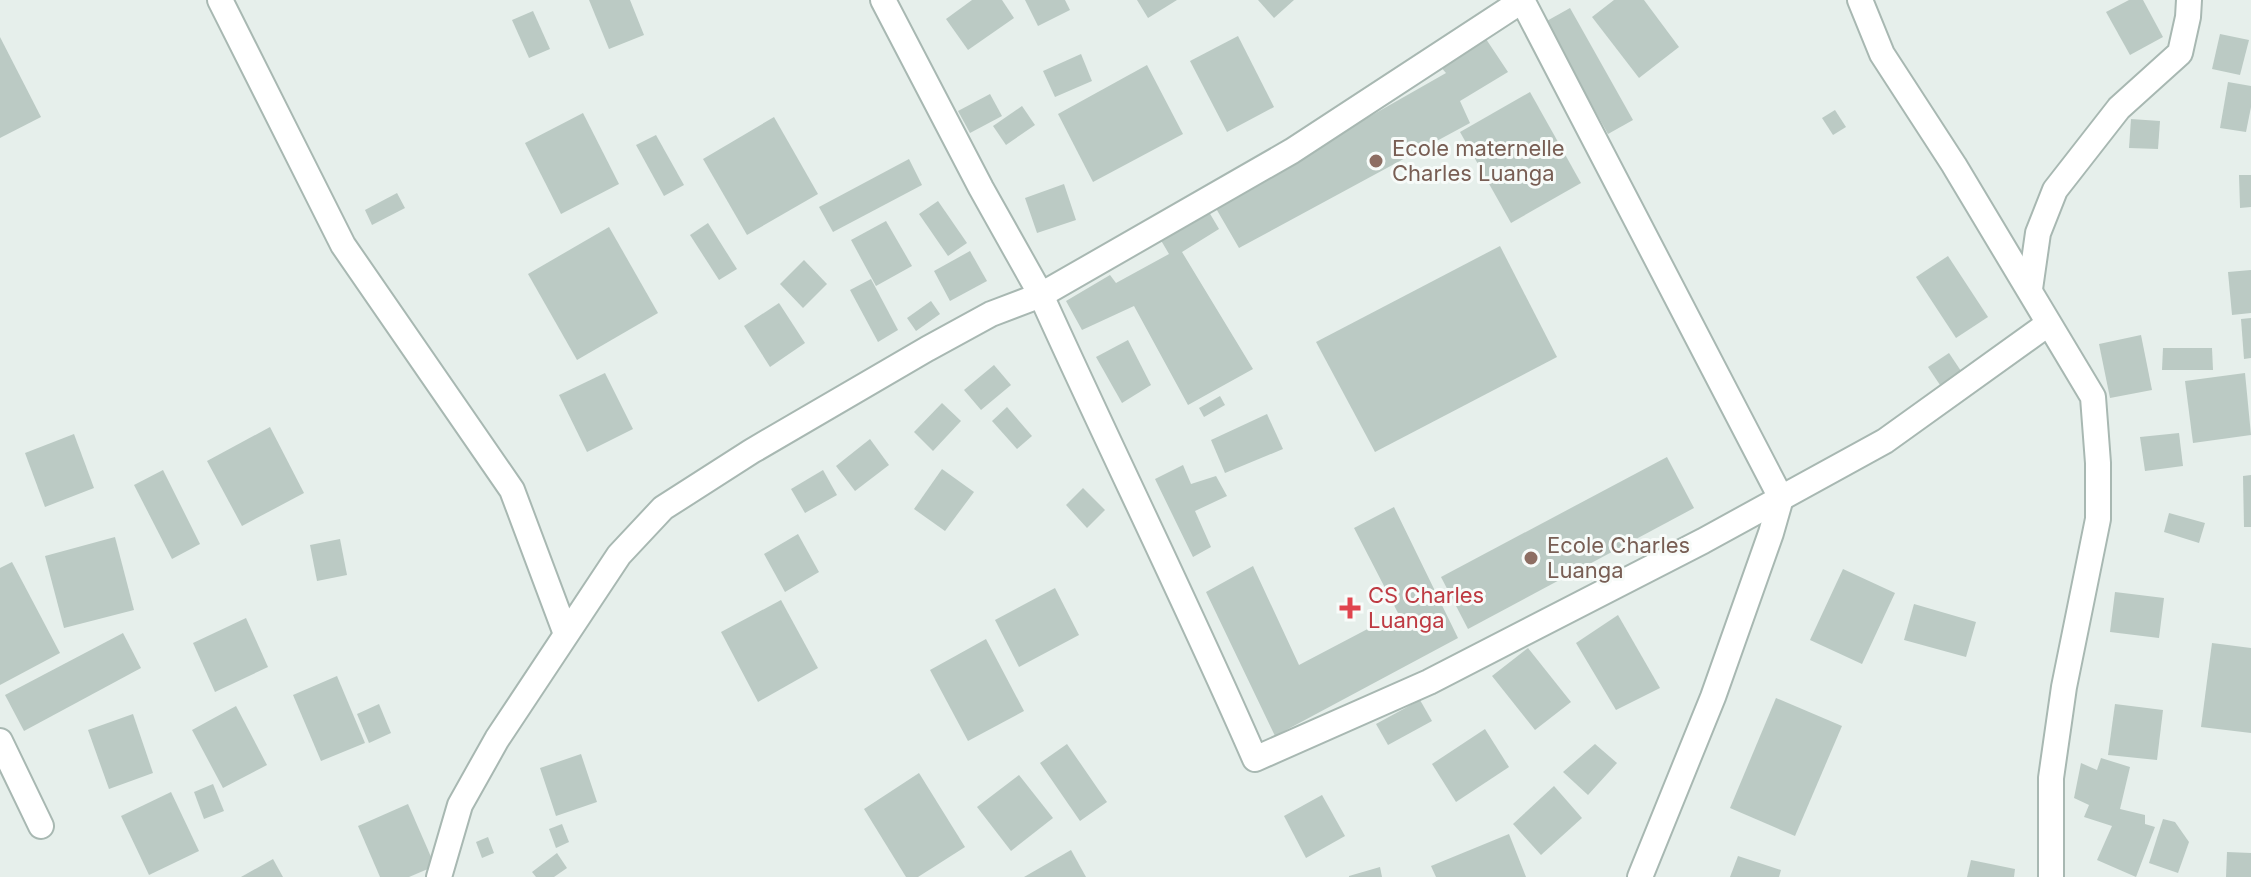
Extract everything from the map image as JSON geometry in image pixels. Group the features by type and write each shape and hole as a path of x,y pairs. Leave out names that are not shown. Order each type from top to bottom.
{"street":[{"path":"220,0 343,245 512,490 566,634"},
{"path":"883,0 1041,295 1191,613 1255,759 1429,682 1703,541 1885,441 2048,324"},
{"path":"439,877 460,805 497,739 619,555 663,508 752,451 927,349 991,314 1041,295 1292,151 1522,0 1781,498 1713,697 1640,877"},
{"path":"1860,0 1882,54 2030,289 2093,397 2098,519 2064,687 2051,778 2051,877"},
{"path":"2030,289 2038,233 2055,190 2119,108 2180,53 2189,0"},
{"path":"0,741 41,826"}],"building":[{"path":"589,0 630,0 644,35 609,49"},
{"path":"972,0 1002,0 1014,18 968,50 946,19"},
{"path":"1025,0 1065,0 1070,10 1038,26"},
{"path":"1137,0 1177,0 1148,18"},
{"path":"1258,0 1294,0 1274,18"},
{"path":"1614,0 1644,0 1679,47 1639,78 1592,17"},
{"path":"2129,0 2143,0 2163,37 2130,55 2106,12"},
{"path":"1570,8 1633,120 1608,134 1545,22"},
{"path":"533,11 550,49 529,58 512,20"},
{"path":"2220,34 2249,40 2240,75 2212,69"},
{"path":"1238,36 1274,107 1227,132 1190,61"},
{"path":"1484,36 1508,72 1460,101 1470,123 1239,248 1214,205 1446,73 1439,65"},
{"path":"0,37 41,117 0,138"},
{"path":"1081,54 1092,81 1055,97 1043,71"},
{"path":"1147,65 1183,134 1093,182 1058,114"},
{"path":"2228,82 2251,86 2246,132 2220,128"},
{"path":"1530,92 1581,183 1511,223 1460,132"},
{"path":"990,94 1002,116 970,133 958,111"},
{"path":"1022,106 1035,125 1006,145 993,126"},
{"path":"1835,110 1846,127 1833,135 1822,118"},
{"path":"583,113 619,184 561,214 525,143"},
{"path":"774,117 818,194 747,235 703,159"},
{"path":"2131,119 2160,121 2158,149 2129,148"},
{"path":"656,135 684,185 664,196 636,145"},
{"path":"909,159 922,185 833,232 819,207"},
{"path":"2239,175 2251,175 2251,207 2240,208"},
{"path":"1064,184 1076,220 1037,233 1025,198"},
{"path":"397,193 405,208 372,225 365,210"},
{"path":"938,201 967,243 948,256 919,214"},
{"path":"1209,212 1219,229 1182,252 1253,369 1188,405 1134,306 1082,330 1066,301 1110,275 1116,283 1169,254 1159,237"},
{"path":"886,221 912,266 876,286 851,240"},
{"path":"708,223 737,269 719,280 690,235"},
{"path":"609,227 658,313 577,360 528,274"},
{"path":"1500,246 1557,357 1375,452 1316,342"},
{"path":"970,251 987,281 950,301 934,271"},
{"path":"1948,256 1988,317 1956,338 1916,277"},
{"path":"804,260 827,284 803,308 780,284"},
{"path":"2251,270 2251,313 2232,315 2228,272"},
{"path":"871,279 898,330 878,342 850,290"},
{"path":"931,301 940,314 916,331 907,318"},
{"path":"779,303 805,343 770,367 744,326"},
{"path":"2251,318 2251,358 2244,359 2241,319"},
{"path":"2141,335 2152,390 2110,398 2099,344"},
{"path":"1128,340 1151,385 1122,403 1096,357"},
{"path":"2163,348 2212,348 2213,370 2162,370"},
{"path":"1949,353 1961,371 1940,385 1928,367"},
{"path":"994,365 1011,385 981,410 964,390"},
{"path":"605,373 633,429 587,452 559,395"},
{"path":"2245,373 2251,435 2193,443 2185,381"},
{"path":"1220,396 1225,405 1204,417 1199,408"},
{"path":"942,403 961,421 933,451 914,432"},
{"path":"1007,407 1032,436 1017,449 992,421"},
{"path":"1267,414 1283,449 1225,473 1211,440"},
{"path":"270,427 304,493 242,526 207,461"},
{"path":"2179,433 2183,466 2145,471 2140,437"},
{"path":"74,434 94,488 45,507 25,453"},
{"path":"870,439 889,465 855,491 836,466"},
{"path":"1667,457 1694,508 1468,629 1441,577"},
{"path":"1183,465 1191,484 1216,476 1227,496 1195,511 1211,547 1193,557 1155,479"},
{"path":"942,469 974,492 945,531 914,509"},
{"path":"163,470 200,544 172,559 134,485"},
{"path":"823,470 837,495 805,513 791,489"},
{"path":"2251,475 2251,527 2244,527 2243,476"},
{"path":"1083,488 1105,510 1087,528 1066,505"},
{"path":"1394,507 1458,638 1275,736 1206,592 1253,566 1299,665 1398,613 1354,528"},
{"path":"2169,513 2205,523 2199,543 2164,532"},
{"path":"798,534 819,572 785,592 764,554"},
{"path":"115,537 134,610 64,628 45,556"},
{"path":"340,539 347,575 317,581 310,545"},
{"path":"12,562 60,653 0,685 0,568"},
{"path":"1843,569 1895,593 1862,664 1810,640"},
{"path":"1055,588 1079,635 1019,667 995,620"},
{"path":"2115,592 2164,598 2159,638 2110,632"},
{"path":"781,600 818,668 758,702 721,632"},
{"path":"1914,604 1976,622 1966,657 1904,640"},
{"path":"1618,615 1660,688 1616,710 1576,643"},
{"path":"246,618 268,667 215,692 193,643"},
{"path":"123,633 141,668 24,731 5,695"},
{"path":"986,639 1024,711 968,741 930,670"},
{"path":"2212,643 2251,648 2251,733 2201,727"},
{"path":"1528,648 1571,702 1535,730 1492,676"},
{"path":"337,676 365,743 321,761 293,695"},
{"path":"1776,698 1842,726 1795,836 1730,808"},
{"path":"1420,700 1432,721 1388,745 1376,724"},
{"path":"379,704 391,733 369,743 357,714"},
{"path":"2115,704 2163,710 2157,760 2108,755"},
{"path":"236,706 267,765 223,788 192,730"},
{"path":"133,714 153,773 109,789 88,730"},
{"path":"1485,729 1509,767 1456,802 1432,764"},
{"path":"1067,744 1107,802 1080,821 1040,763"},
{"path":"1595,744 1617,763 1588,795 1563,772"},
{"path":"581,754 597,802 556,816 540,768"},
{"path":"2101,758 2130,767 2120,809 2145,815 2145,824 2155,827 2136,877 2097,860 2112,826 2084,817 2089,805 2074,798 2081,763 2097,770"},
{"path":"919,773 965,847 918,877 906,877 864,809"},
{"path":"1019,775 1053,818 1011,851 977,807"},
{"path":"213,784 224,811 204,819 194,792"},
{"path":"1554,786 1582,818 1541,855 1513,824"},
{"path":"171,792 199,851 149,875 121,816"},
{"path":"1322,795 1345,836 1306,858 1284,816"},
{"path":"408,804 435,866 409,877 380,877 358,826"},
{"path":"2163,819 2175,822 2189,842 2178,873 2149,863"},
{"path":"562,824 569,842 556,848 549,829"},
{"path":"1509,834 1526,877 1436,877 1431,866"},
{"path":"488,837 494,853 482,858 476,842"},
{"path":"1071,850 1086,877 1024,877"},
{"path":"2227,852 2251,853 2251,877 2226,877"},
{"path":"557,853 567,868 554,877 536,877 532,872"},
{"path":"1738,856 1781,870 1779,877 1730,877"},
{"path":"273,859 283,877 241,877"},
{"path":"1971,860 2015,869 2014,877 1967,877"},
{"path":"1380,867 1382,877 1349,877 1349,876"}],"place":[{"name":"Ecole maternelle Charles Luanga","path":"1376,161"},
{"name":"Ecole Charles Luanga","path":"1531,558"},
{"name":"CS Charles Luanga","path":"1350,608"}]}
